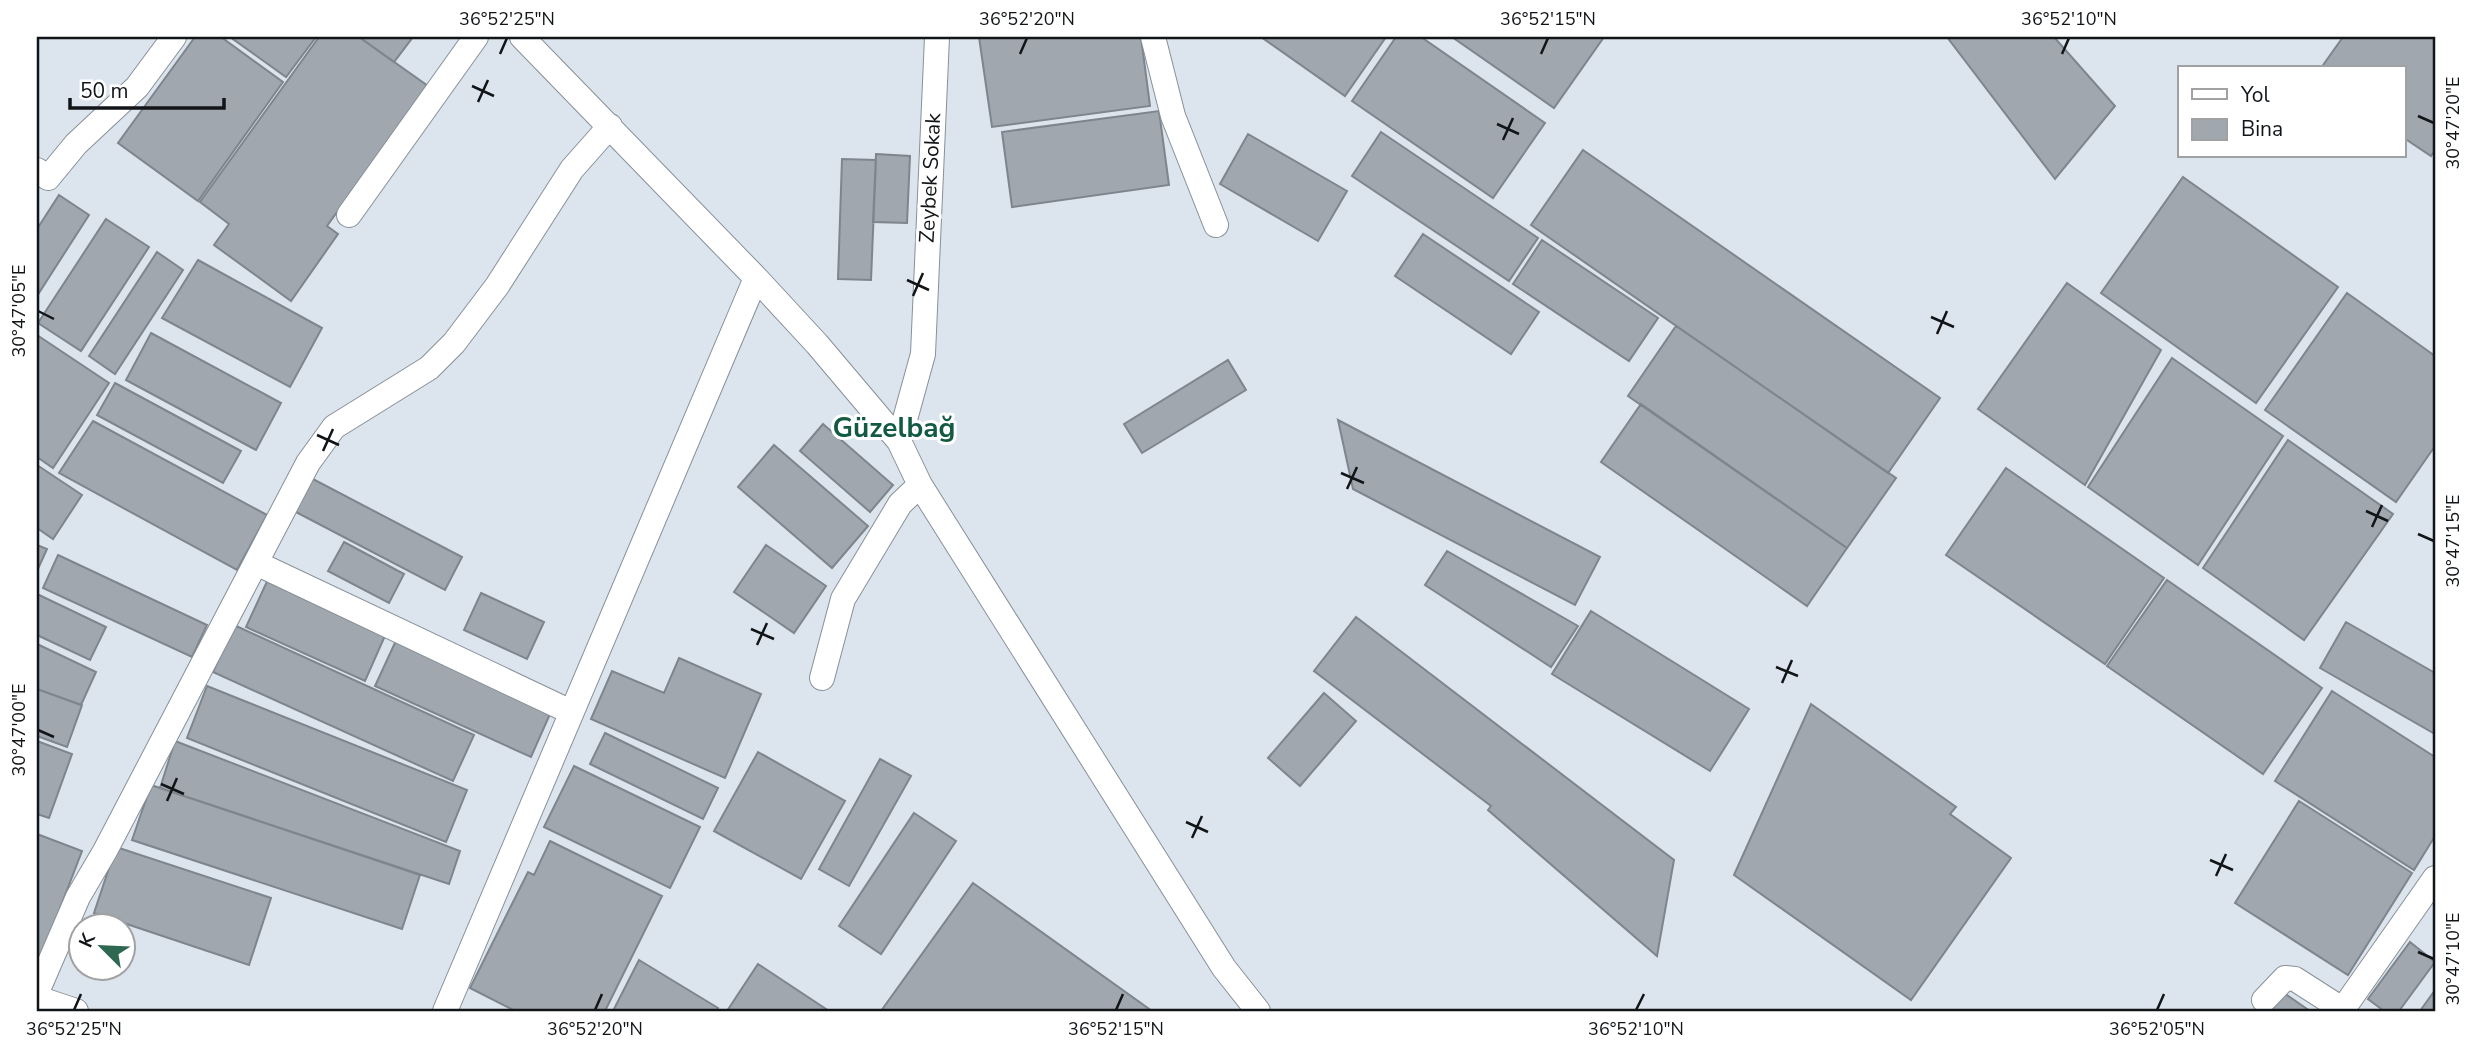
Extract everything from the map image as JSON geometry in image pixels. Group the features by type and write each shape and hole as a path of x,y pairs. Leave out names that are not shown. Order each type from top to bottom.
{"street":[{"path":"37,170 48,178 76,144 137,87 174,37"},
{"path":"349,215 477,37"},
{"path":"522,37 756,278 817,344 899,441 920,485 1217,956 1258,1011"},
{"name":"Zeybek Sokak","path":"899,441 923,354 937,37"},
{"path":"1153,37 1173,116 1216,225"},
{"path":"76,1011 37,995 78,897 111,841 308,463 334,427 429,368 454,343 497,286 572,169 610,126"},
{"path":"445,1011 756,278"},
{"path":"822,678 843,598 900,504 920,485"},
{"path":"256,564 571,712"},
{"path":"2264,1000 2285,978 2295,979 2344,1010 2435,878"}],"building":[{"path":"195,37 221,37 283,82 198,201 118,143"},
{"path":"230,37 316,37 286,77"},
{"path":"319,37 359,37 428,86 327,226 338,234 291,301 214,245 229,224 200,202"},
{"path":"359,37 413,37 394,62"},
{"path":"979,37 1141,37 1150,106 992,127"},
{"path":"1261,37 1386,37 1345,96"},
{"path":"1396,37 1421,37 1545,123 1493,198 1352,101"},
{"path":"1452,37 1604,37 1554,108"},
{"path":"1947,37 2054,37 2115,106 2055,179"},
{"path":"2343,37 2435,37 2435,150 2431,156 2406,139 2406,66 2322,66"},
{"path":"1159,111 1169,185 1012,207 1002,132"},
{"path":"1381,132 1538,238 1509,281 1352,176"},
{"path":"1248,134 1347,191 1318,241 1220,184"},
{"path":"1583,150 1940,398 1888,473 1531,225"},
{"path":"876,154 910,156 907,223 873,222"},
{"path":"842,159 876,160 871,280 838,279"},
{"path":"2183,177 2338,287 2256,403 2101,293"},
{"path":"59,195 89,215 37,296 37,229"},
{"path":"106,219 149,247 81,351 38,323"},
{"path":"1423,234 1539,312 1511,354 1395,276"},
{"path":"1542,240 1658,318 1629,361 1513,284"},
{"path":"157,252 183,270 115,374 89,356"},
{"path":"198,260 322,328 290,387 162,318"},
{"path":"2067,283 2161,350 2085,485 1978,409"},
{"path":"2347,293 2435,356 2435,446 2396,502 2265,410"},
{"path":"1676,326 1896,478 1847,548 1628,396"},
{"path":"151,333 281,403 256,450 126,380"},
{"path":"37,335 109,383 53,468 37,457"},
{"path":"2172,358 2283,436 2198,565 2088,487"},
{"path":"1228,360 1246,390 1142,453 1124,424"},
{"path":"115,383 241,451 223,483 97,415"},
{"path":"1641,404 1847,548 1807,606 1601,462"},
{"path":"1338,420 1600,557 1575,605 1353,489"},
{"path":"93,421 267,515 237,570 59,473"},
{"path":"823,424 893,485 870,512 800,451"},
{"path":"2288,440 2393,514 2304,640 2203,568"},
{"path":"774,445 868,526 832,568 738,487"},
{"path":"37,465 82,495 53,539 37,528"},
{"path":"2006,468 2164,578 2105,664 1946,555"},
{"path":"309,477 462,557 445,590 292,510"},
{"path":"344,542 404,574 389,603 328,571"},
{"path":"37,545 47,549 37,571"},
{"path":"766,545 826,586 794,633 734,592"},
{"path":"1447,551 1578,626 1551,667 1425,585"},
{"path":"58,555 207,625 192,657 43,588"},
{"path":"270,575 388,629 365,681 246,627"},
{"path":"2167,580 2322,688 2263,774 2107,666"},
{"path":"481,593 544,622 527,659 464,630"},
{"path":"37,594 106,627 90,660 37,635"},
{"path":"1591,611 1749,709 1710,771 1552,674"},
{"path":"1356,617 1674,860 1657,956 1488,810 1491,806 1314,671"},
{"path":"2346,622 2435,673 2435,734 2320,668"},
{"path":"234,625 474,735 453,781 213,672"},
{"path":"399,634 554,705 531,757 375,686"},
{"path":"37,644 96,672 81,705 37,689"},
{"path":"679,658 761,694 725,778 591,719 612,671 664,693"},
{"path":"207,686 467,790 446,842 187,738"},
{"path":"37,689 82,705 67,747 37,736"},
{"path":"2332,691 2435,757 2435,836 2414,870 2275,781"},
{"path":"1324,693 1356,721 1300,786 1268,758"},
{"path":"1811,704 1956,807 1950,814 2011,858 1911,1000 1734,875"},
{"path":"605,733 718,788 703,819 590,764"},
{"path":"37,741 72,754 49,818 37,814"},
{"path":"175,741 460,851 449,884 160,788"},
{"path":"758,752 845,801 801,879 714,831"},
{"path":"880,759 911,776 849,886 819,869"},
{"path":"574,766 700,827 670,888 544,827"},
{"path":"151,785 420,875 402,929 132,840"},
{"path":"2299,801 2412,873 2348,975 2235,903"},
{"path":"914,813 956,841 881,954 839,926"},
{"path":"37,834 82,851 37,968"},
{"path":"550,841 662,896 605,1011 515,1011 470,988 528,872 534,875"},
{"path":"116,847 271,898 249,965 136,927 136,912 94,912"},
{"path":"973,883 1152,1011 881,1011"},
{"path":"2410,942 2435,962 2399,1011 2384,1011 2368,999"},
{"path":"639,960 718,1008 716,1011 613,1011"},
{"path":"758,964 829,1011 727,1011"},
{"path":"2435,990 2435,1011 2420,1011"},
{"path":"2284,993 2310,1011 2271,1011"}],"district":[{"name":"Güzelbağ","path":"894,428"}]}
